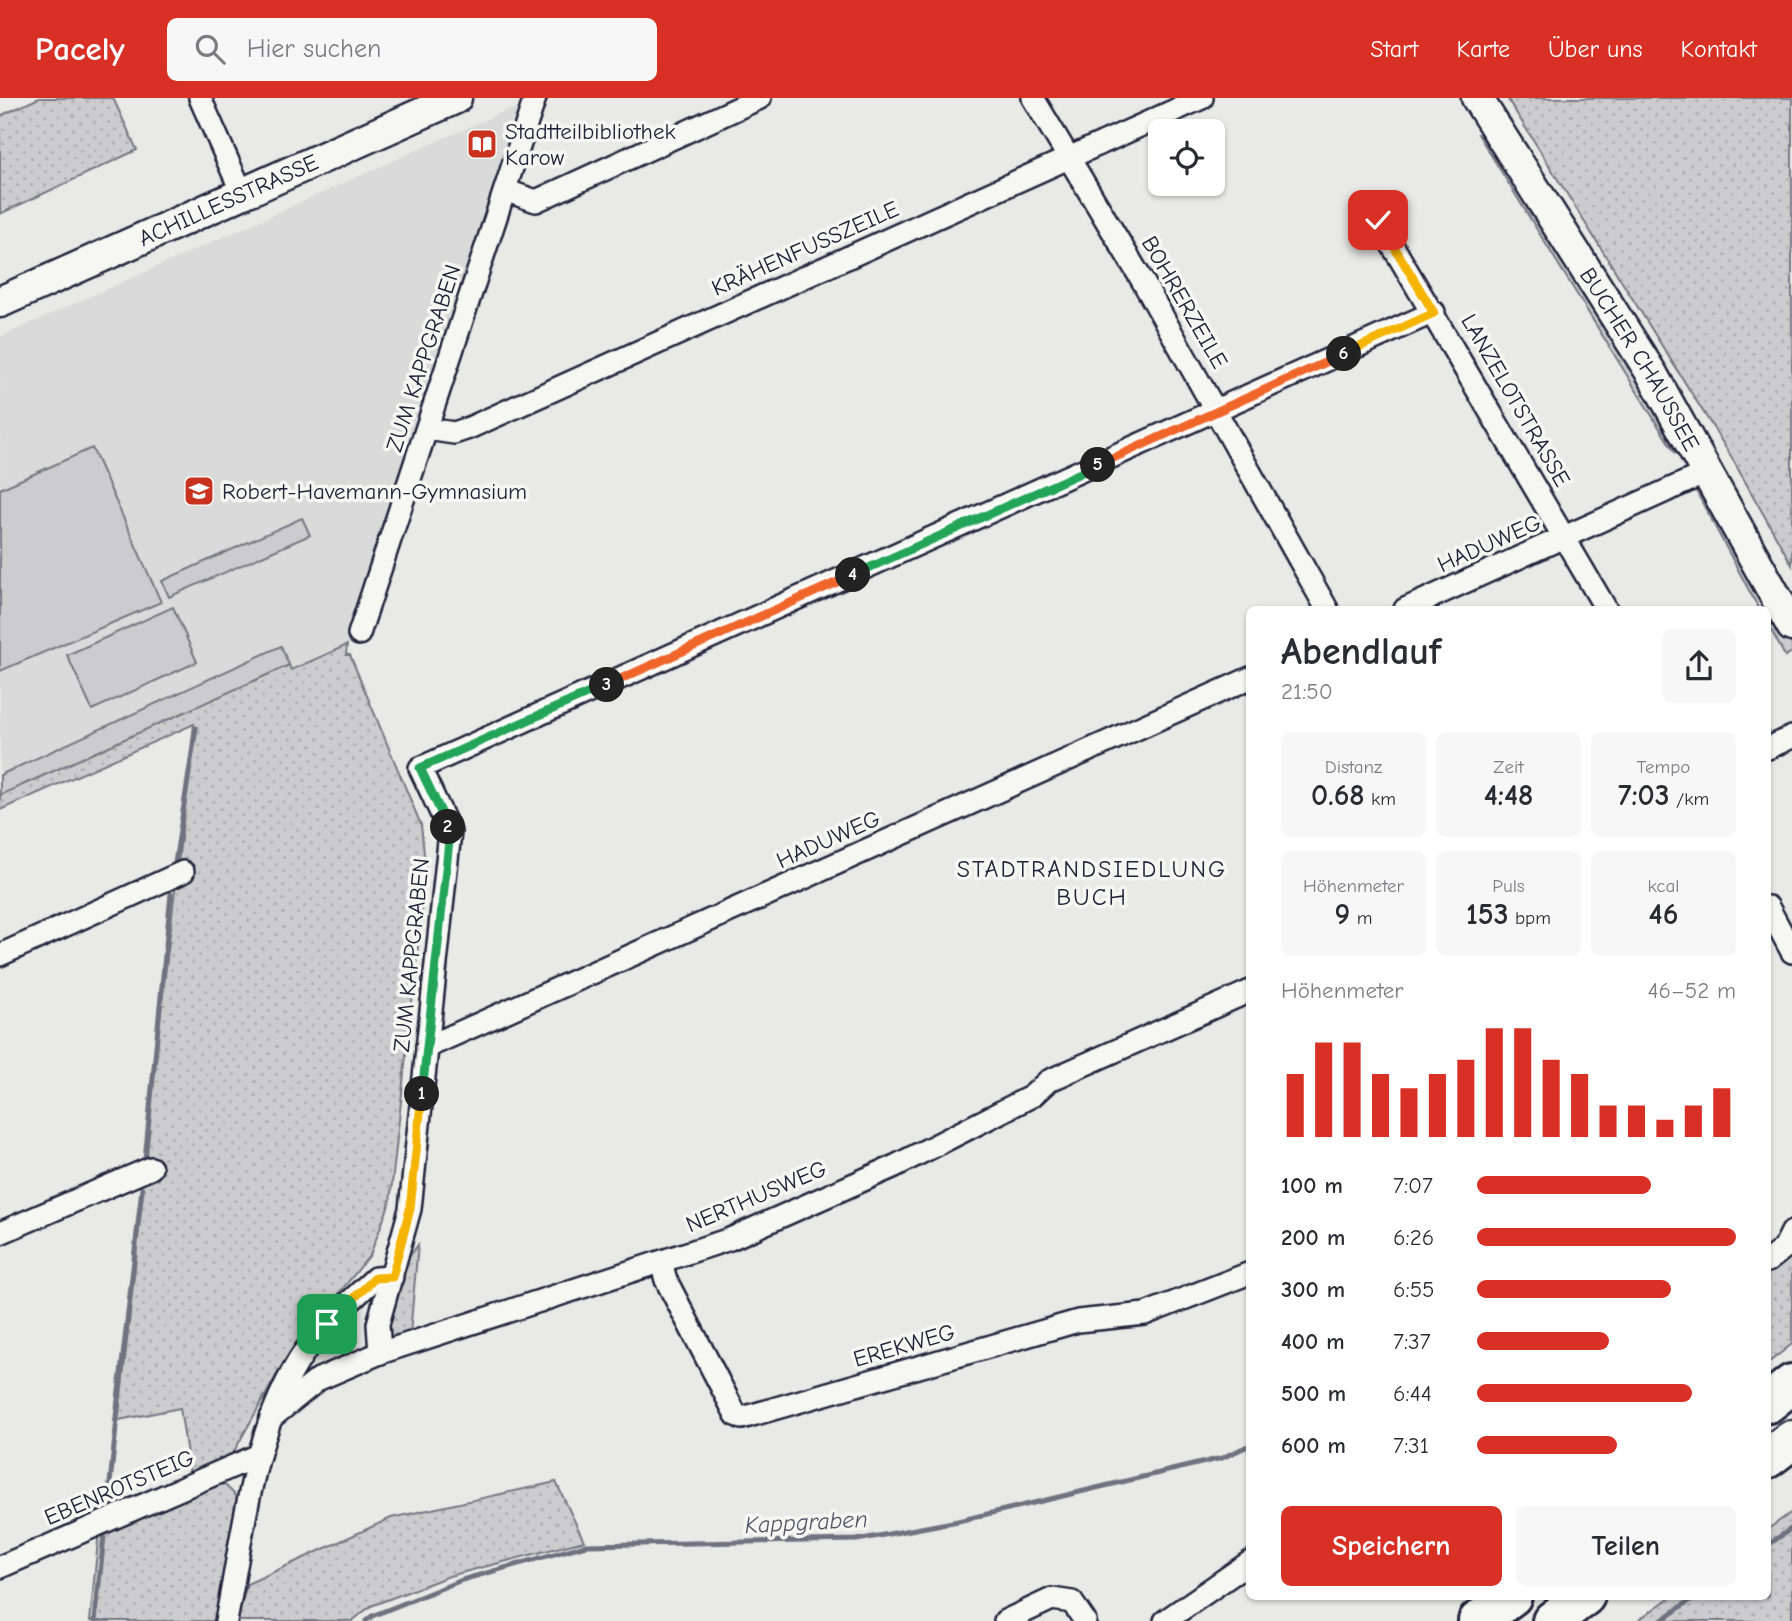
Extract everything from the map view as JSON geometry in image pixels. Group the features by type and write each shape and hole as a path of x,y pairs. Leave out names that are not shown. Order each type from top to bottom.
{"highway":[{"path":"1771,1401 1792,1384"},
{"path":"1771,1456 1792,1440"},
{"path":"1478,1621 1506,1600"},
{"path":"1552,1621 1580,1600"}],"main road":[{"name":"ACHILLESSTRASSE","path":"0,302 456,98"},
{"name":"BUCHER CHAUSSEE","path":"1477,98 1652,374 1792,626"}],"street":[{"path":"200,98 242,193"},
{"name":"ZUM KAPPGRABEN","path":"359,634 507,191 535,98"},
{"path":"507,191 536,201 760,98"},
{"name":"BOHRERZEILE","path":"1034,98 1217,411 1325,606"},
{"name":"KRÄHENFUSSZEILE","path":"427,429 454,433 469,428 1202,98"},
{"name":"LANZELOTSTRASSE","path":"1378,220 1567,538 1604,606"},
{"path":"1217,411 1434,313"},
{"name":"ZUM KAPPGRABEN","path":"380,1353 378,1324 410,1209 450,832 420,768 1217,411"},
{"name":"HADUWEG","path":"1412,606 1708,472"},
{"name":"HADUWEG","path":"427,1046 1246,680"},
{"path":"1771,747 1792,737"},
{"path":"0,955 183,872"},
{"path":"1771,912 1792,951"},
{"name":"NERTHUSWEG","path":"271,1418 319,1379 380,1353 730,1239 895,1166 1032,1096 1048,1081 1246,993"},
{"path":"0,1233 151,1168"},
{"path":"1771,1259 1784,1248 1792,1232"},
{"name":"EREKWEG","path":"661,1262 672,1292 736,1415 742,1418 1078,1321 1145,1314 1246,1275"},
{"path":"226,1621 259,1455 271,1418 305,1351 375,1278 392,1277"},
{"path":"305,1351 310,1368 319,1379"},
{"name":"EBENROTSTEIG","path":"0,1567 259,1455"},
{"path":"1165,1621 1246,1565"},
{"path":"1005,1621 1052,1599 1072,1602 1085,1621"}],"shaded area":[{"path":"39,98 113,98 137,150 0,214 0,116"},
{"path":"1507,98 1792,98 1792,565 1729,453"},
{"name":"Robert-Havemann-Gymnasium","path":"509,109 521,110 448,321 451,329 347,645 291,671 288,666 0,795 0,337"},
{"path":"1489,129 1686,447 1675,453 1478,134"},
{"path":"92,448 161,602 0,671 0,489"},
{"path":"1696,491 1704,491 1712,497 1771,606 1757,606"},
{"path":"302,518 310,535 169,597 162,581"},
{"path":"1771,606 1792,645 1792,652 1785,656 1771,630"},
{"path":"173,607 197,662 92,710 67,655"},
{"path":"347,645 346,655 350,655 421,825 426,873 390,1202 370,1255 285,1360 232,1455 190,1474 180,1408 114,1421 194,724 0,810 0,795 289,665 291,670"},
{"path":"281,646 289,665 0,795 0,775"},
{"path":"418,1245 410,1334 395,1339 384,1331 397,1273"},
{"path":"1792,1252 1792,1344 1771,1361 1771,1268"},
{"path":"208,1482 225,1485 241,1501 218,1621 90,1621 99,1531"},
{"path":"556,1482 584,1541 449,1576 371,1606 352,1621 237,1621 247,1584 391,1518"},
{"path":"1792,1512 1792,1621 1637,1621 1666,1600 1771,1600 1771,1527"}],"waterway":[{"path":"175,863 196,728"},
{"path":"145,1160 171,894"},
{"path":"107,1511 142,1189"},
{"name":"Kappgraben","path":"366,1621 372,1616 462,1580 586,1545 857,1540 958,1521 1222,1458 1246,1447"},
{"path":"1771,1543 1792,1528"},
{"path":"95,1621 104,1536"},
{"path":"1661,1621 1690,1600"}],"place":[{"name":"Stadtteilbibliothek Karow","path":"482,144"},
{"name":"Robert-Havemann-Gymnasium","path":"199,491"}],"district":[{"name":"STADTRANDSIEDLUNG BUCH","path":"1092,883"}],"route":[{"path":"327,1324 375,1278 392,1277 410,1209 450,832 420,768 1434,313 1378,220"}]}
